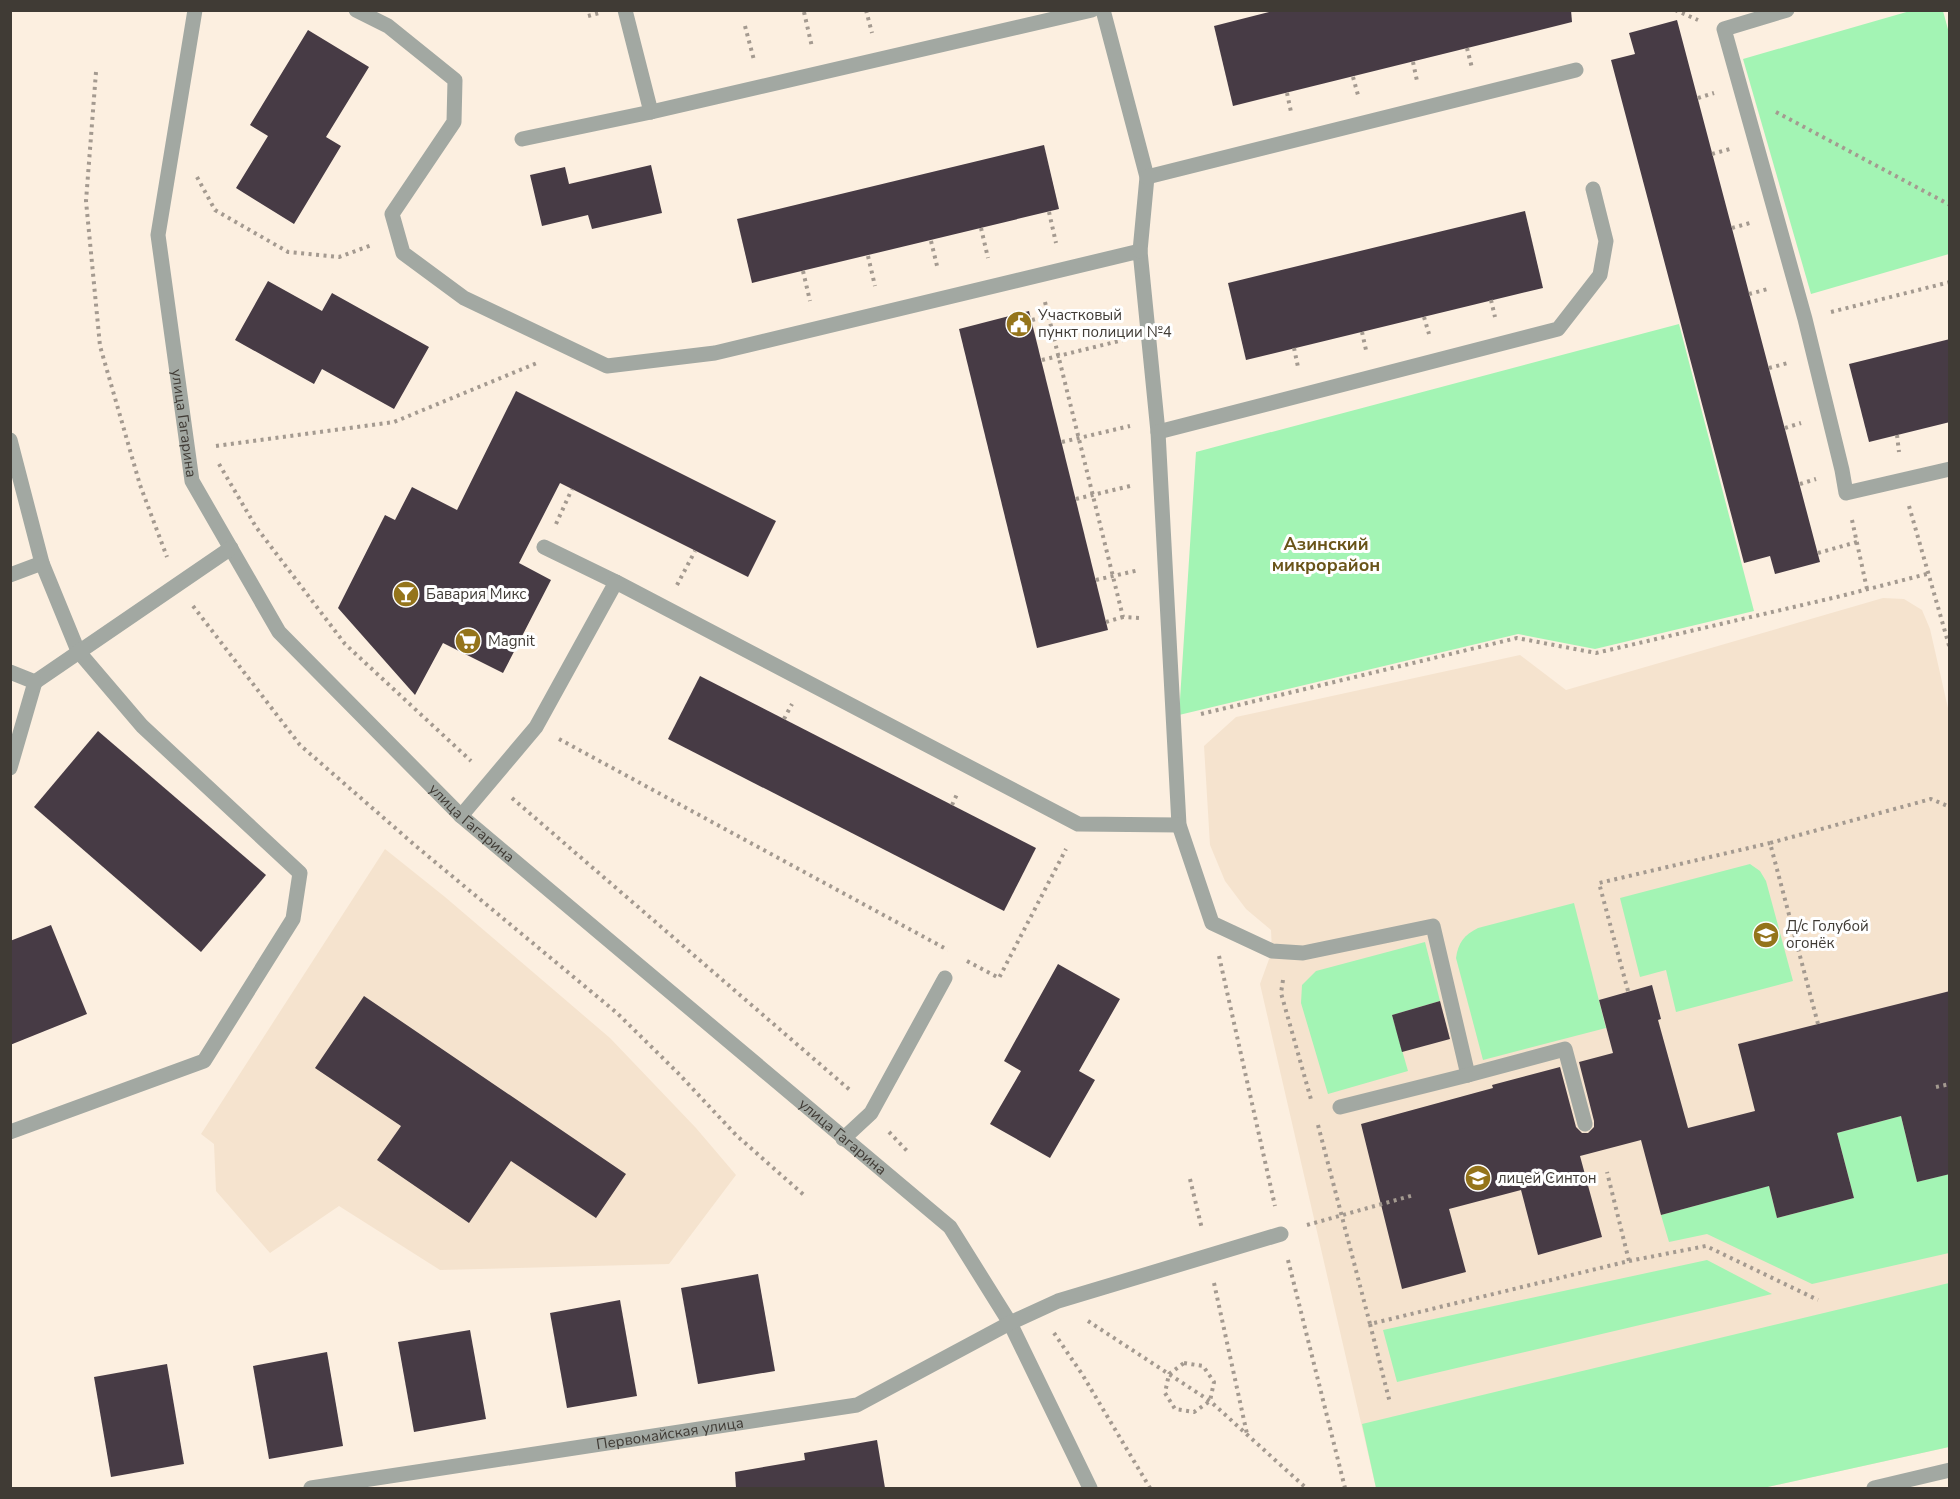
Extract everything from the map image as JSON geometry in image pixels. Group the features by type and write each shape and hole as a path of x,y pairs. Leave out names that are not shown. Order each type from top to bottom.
{"street":[{"name":"улица Гагарина","path":"195,10 158,235 192,481 279,632 461,816 950,1227 1011,1323 1090,1488"},
{"path":"356,10 388,26 455,80 454,122 392,214 403,253 464,298 608,366 715,352 1140,251"},
{"path":"625,10 651,112"},
{"path":"522,139 651,112 1092,10"},
{"path":"1103,10 1147,177 1140,251 1158,425 1179,825 1212,923 1272,951 1303,953 1433,926 1468,1076"},
{"path":"1787,10 1724,29 1805,319 1846,493 1950,469"},
{"path":"1147,177 1576,70"},
{"path":"1158,425 1558,329 1600,275 1606,241 1593,189"},
{"path":"10,440 42,563 78,651 142,726 300,873 293,919 204,1061 10,1132"},
{"path":"544,547 616,582 1078,824 1179,825"},
{"path":"10,768 35,682 231,548"},
{"path":"10,575 42,563"},
{"path":"461,816 536,727 616,582"},
{"path":"10,672 35,682"},
{"path":"843,1139 871,1113 945,978"},
{"path":"1340,1107 1468,1076 1565,1049 1585,1124"},
{"name":"Первомайская улица","path":"311,1488 857,1405 1058,1300 1281,1234"},
{"path":"1874,1488 1950,1470"}],"path":[{"path":"804,12 818,73"},
{"path":"745,26 760,87"},
{"path":"1744,94 1950,205"},
{"path":"193,168 215,210 288,252 339,257 398,236"},
{"path":"1038,276 1122,617"},
{"path":"1805,319 1950,282"},
{"path":"1032,320 1048,316"},
{"path":"1042,360 1148,334"},
{"path":"215,453 213,446 394,422 571,349"},
{"path":"1062,442 1158,425"},
{"path":"1897,435 1902,480 1950,649"},
{"path":"218,461 256,527 345,644 490,779 844,1083 915,1160"},
{"path":"1077,500 1161,478"},
{"path":"544,547 572,489"},
{"path":"1846,493 1867,590"},
{"path":"1818,553 1857,543"},
{"path":"666,608 695,550"},
{"path":"1096,580 1166,563"},
{"path":"1174,721 1517,638 1596,653 1927,574"},
{"path":"1106,622 1122,617 1169,618"},
{"path":"536,727 999,978 1078,824"},
{"path":"1628,991 1599,883 1770,843 1931,799 1950,807"},
{"path":"1770,843 1818,1024"},
{"path":"1212,923 1281,1234 1345,1488"},
{"path":"1286,952 1281,993 1312,1104"},
{"path":"1936,1087 1950,1084"},
{"path":"1315,1115 1390,1403"},
{"path":"1607,1172 1629,1261"},
{"path":"1190,1179 1247,1434"},
{"path":"1281,1234 1414,1195"},
{"path":"1370,1324 1629,1261 1706,1246 1818,1300"},
{"path":"1058,1300 1210,1401 1306,1488"},
{"path":"1038,1310 1082,1374 1150,1488"},
{"path":"1184,1363 1203,1366 1214,1382 1210,1401 1194,1412 1175,1409 1165,1393 1169,1374 1184,1363"}],"shaded area":[{"path":"1883,598 1904,599 1922,610 1930,629 1950,717 1949,1447 1763,1488 1376,1488 1260,984 1272,951 1271,930 1246,909 1225,881 1210,845 1204,746 1236,717 1520,655 1566,690"},
{"path":"385,849 445,897 610,1038 696,1128 736,1175 669,1264 440,1270 339,1206 270,1253 216,1191 214,1144 201,1134"}],"green space":[{"path":"1910,11 1943,11 1949,33 1949,254 1811,294 1743,59"},
{"path":"1679,324 1754,611 1595,649 1518,634 1179,715 1196,452"},
{"path":"1750,864 1760,871 1766,881 1793,981 1676,1012 1666,970 1640,977 1620,898"},
{"path":"1574,903 1606,1028 1483,1060 1456,958 1460,944 1465,937 1478,928"},
{"path":"1425,942 1440,1001 1392,1015 1408,1071 1328,1094 1301,1003 1302,985 1316,971"},
{"path":"1901,1116 1917,1182 1949,1174 1949,1253 1812,1284 1707,1234 1669,1242 1661,1215 1724,1198 1758,1144 1777,1218 1854,1198 1837,1133"},
{"path":"1707,1260 1772,1294 1397,1382 1383,1330"},
{"path":"1949,1283 1949,1447 1763,1488 1376,1488 1362,1424"}],"building":[{"path":"1277,10 1571,10 1572,22 1233,106 1214,26"},
{"path":"1677,20 1820,562 1775,574 1770,556 1744,563 1611,60 1635,54 1629,33"},
{"path":"308,30 369,67 326,137 341,146 294,224 236,188 268,136 250,125"},
{"path":"1044,145 1059,209 752,283 737,219"},
{"path":"651,165 662,213 592,229 588,215 542,226 530,175 565,167 569,184"},
{"path":"1525,211 1543,288 1246,360 1228,283"},
{"path":"268,281 322,311 332,293 429,347 394,409 322,369 314,384 235,340"},
{"path":"1029,311 1108,630 1037,648 959,329"},
{"path":"1950,339 1950,422 1869,442 1849,364"},
{"path":"516,391 776,521 748,577 560,483 519,563 551,580 503,673 443,643 415,695 338,608 385,515 395,520 412,487 457,510"},
{"path":"700,676 1036,848 1004,911 668,739"},
{"path":"98,731 266,875 201,952 34,807"},
{"path":"51,925 87,1014 10,1045 10,941"},
{"path":"1058,964 1120,999 1079,1071 1095,1080 1050,1158 990,1124 1021,1071 1004,1061"},
{"path":"1652,985 1661,1019 1658,1020 1688,1128 1755,1111 1738,1044 1950,991 1950,1174 1917,1182 1901,1116 1837,1133 1854,1198 1777,1218 1769,1186 1661,1215 1641,1140 1580,1156 1602,1237 1538,1255 1521,1190 1449,1209 1466,1272 1402,1289 1361,1124 1560,1067 1576,1127 1582,1133 1588,1133 1594,1127 1594,1121 1579,1062 1613,1053 1599,1000"},
{"path":"364,996 626,1174 596,1218 511,1161 469,1223 377,1160 401,1126 315,1068"},
{"path":"1440,1001 1450,1039 1402,1052 1392,1015"},
{"path":"758,1274 775,1371 698,1384 681,1288"},
{"path":"620,1300 637,1396 567,1408 550,1313"},
{"path":"470,1330 486,1419 414,1432 398,1342"},
{"path":"327,1352 343,1446 269,1459 253,1366"},
{"path":"167,1364 184,1464 111,1477 94,1377"},
{"path":"877,1440 885,1488 736,1488 735,1472 805,1460 804,1453"}],"place":[{"name":"Участковый пункт полиции №4","path":"1019,324"},
{"name":"Бавария Микс","path":"406,594"},
{"name":"Magnit","path":"468,641"},
{"name":"Д/с Голубой огонёк","path":"1766,935"},
{"name":"лицей Синтон","path":"1478,1178"}],"district":[{"name":"Азинский микрорайон","path":"1326,554"}]}
